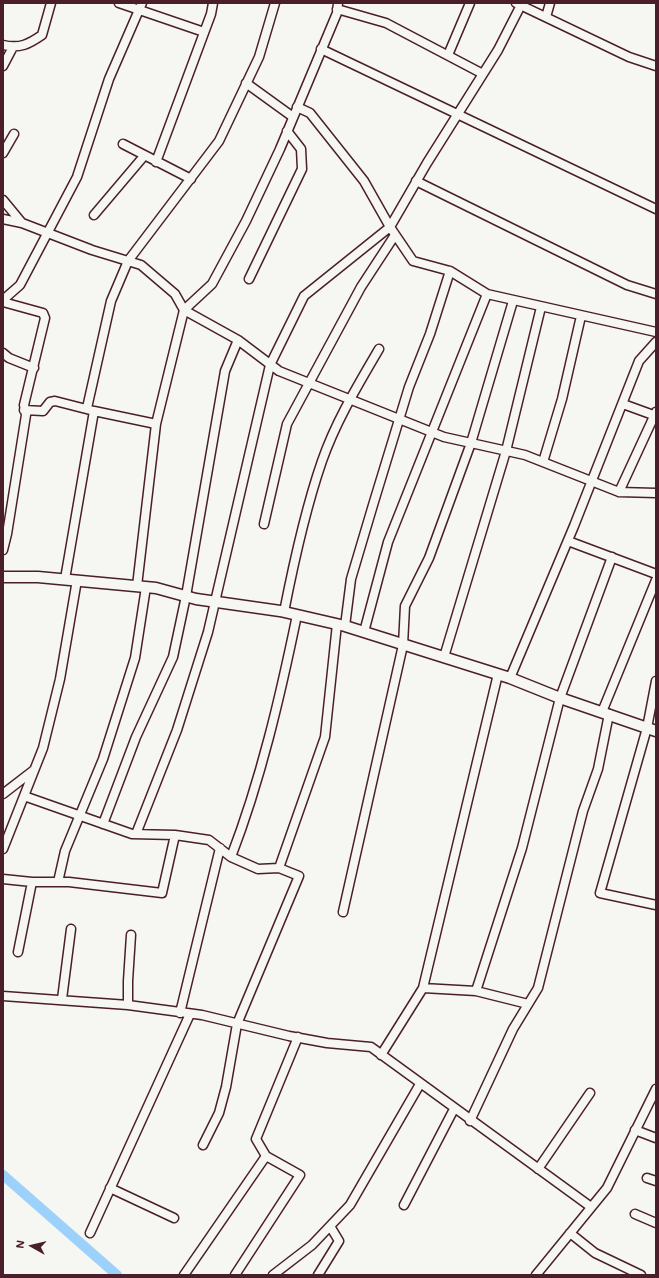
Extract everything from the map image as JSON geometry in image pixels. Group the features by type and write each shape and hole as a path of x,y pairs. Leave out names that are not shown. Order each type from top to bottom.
{"street":[{"path":"3,45 13,47 24,46 42,35 51,3"},
{"path":"119,3 140,7 204,32"},
{"path":"156,162 204,32 213,3"},
{"path":"64,579 90,409 111,301 128,261 219,141 259,57 275,3"},
{"path":"448,55 470,3"},
{"path":"546,17 550,3"},
{"path":"136,834 177,730 216,602 270,365 304,296 390,228 416,181 498,50 520,4 629,57 656,66"},
{"path":"58,882 65,851 81,816 103,759 135,658 156,424 184,310 212,284 246,221 293,117 338,6 386,23 483,74"},
{"path":"3,301 20,285 77,177 109,79 140,7"},
{"path":"3,66 13,47"},
{"path":"321,49 458,113 656,209"},
{"path":"246,83 293,117"},
{"path":"297,107 310,113 364,181 390,228 413,262 450,271 487,294 512,301 656,332"},
{"path":"249,279 302,169 301,148 287,131"},
{"path":"3,153 14,134"},
{"path":"123,144 191,179"},
{"path":"94,215 144,156"},
{"path":"416,181 627,285 656,294"},
{"path":"3,200 22,223"},
{"path":"3,219 22,223 141,265 175,294 184,310 238,340 279,372 432,432 471,443 525,455 619,492 654,493 656,485"},
{"path":"264,524 287,424 361,287 395,235"},
{"path":"279,868 324,737 341,625 351,579 409,387 430,334 450,271"},
{"path":"364,632 388,542 487,294"},
{"path":"3,301 43,313 44,326 24,405 26,415 7,534 3,550"},
{"path":"343,912 403,645 406,606 429,558 471,443 512,301"},
{"path":"444,658 506,451 541,307"},
{"path":"543,462 562,399 581,316"},
{"path":"103,824 136,736 173,657 186,596 225,371 238,340"},
{"path":"510,678 592,482 639,360 656,342"},
{"path":"284,612 296,553 322,460 349,400 379,349"},
{"path":"3,353 9,358 34,368"},
{"path":"24,410 42,411 50,402 55,401 156,424"},
{"path":"619,492 656,414 623,404"},
{"path":"568,541 656,574"},
{"path":"476,991 522,848 560,698 612,557"},
{"path":"3,576 77,580 156,588 186,596 284,612 341,625 510,678 560,698 651,730"},
{"path":"3,849 43,748 60,679 77,580"},
{"path":"470,1121 514,1029 538,988 583,812 598,769 606,713 656,580"},
{"path":"231,857 244,824 280,697 297,615"},
{"path":"381,1055 423,988 498,674"},
{"path":"656,681 651,730 600,893 656,905"},
{"path":"3,794 35,770"},
{"path":"24,796 136,834 175,835 209,840 231,857 258,869 279,868 299,876 237,1024 226,1088 203,1145"},
{"path":"3,879 32,882 58,882 162,893 175,835"},
{"path":"180,1013 220,848"},
{"path":"18,952 32,882"},
{"path":"62,999 71,929"},
{"path":"128,1005 131,935"},
{"path":"423,988 476,991 528,1004"},
{"path":"3,996 62,999 128,1005 190,1014 298,1037 371,1047 470,1121 591,1207"},
{"path":"90,1233 190,1014"},
{"path":"235,1275 300,1175 266,1156 256,1140 298,1037"},
{"path":"273,1275 312,1245 350,1205 420,1084"},
{"path":"536,1275 607,1188 656,1089"},
{"path":"538,1169 590,1093"},
{"path":"404,1205 454,1109"},
{"path":"635,1130 656,1138"},
{"path":"184,1275 266,1156"},
{"path":"647,1178 656,1181"},
{"path":"110,1188 174,1218"},
{"path":"635,1214 656,1223"},
{"path":"322,1274 339,1241 330,1226"},
{"path":"570,1233 595,1253 641,1275"}],"waterway":[{"path":"3,1175 117,1275"}]}
